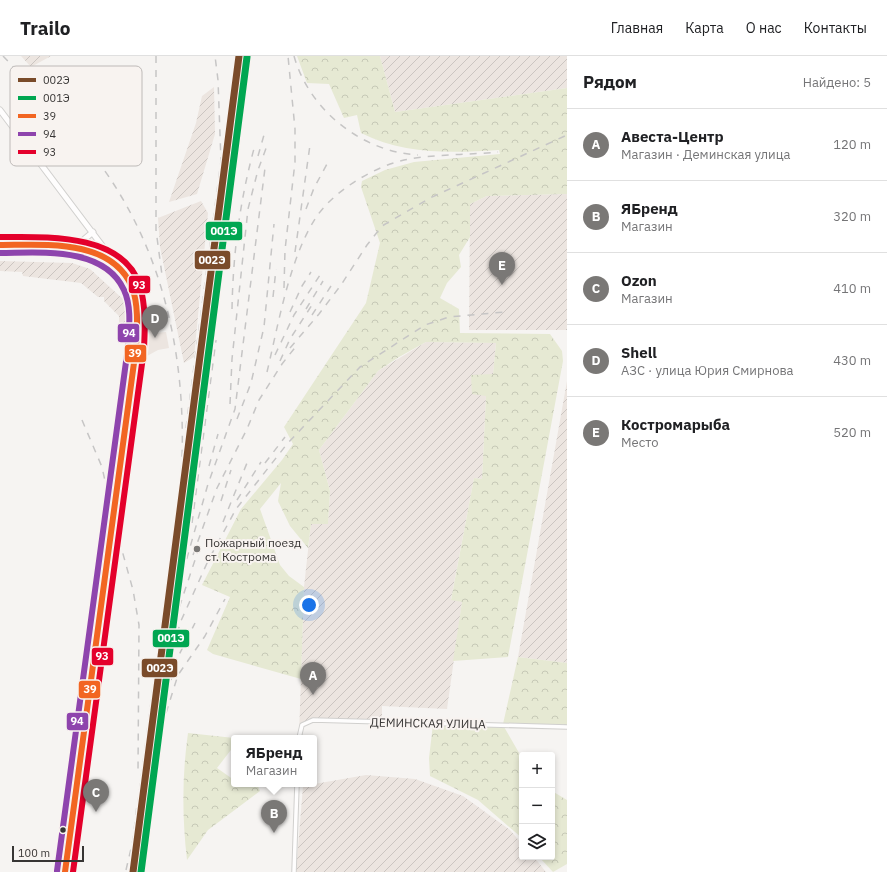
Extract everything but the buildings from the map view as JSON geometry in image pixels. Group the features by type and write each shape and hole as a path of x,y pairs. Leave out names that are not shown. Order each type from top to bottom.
{"main road":[{"path":"0,110 10,123"},
{"path":"42,166 131,285 136,296 138,328 65,872"},
{"path":"75,247 92,232"},
{"path":"0,245 75,247 90,251 118,266"}],"street":[{"name":"ДЕМИНСКАЯ УЛИЦА","path":"300,735 302,725 313,720 567,727"},
{"path":"294,872 297,787"}],"shaded area":[{"path":"21,56 51,56 33,66 30,66"},
{"path":"380,56 567,56 567,88 395,112"},
{"path":"214,87 215,134 197,194 169,202 196,123 202,96"},
{"path":"567,194 567,330 469,330 470,204 487,196"},
{"path":"201,201 208,213 194,357 184,363 160,247 158,218"},
{"path":"0,261 72,263 90,269 124,300 131,310 131,337 119,336 119,316 104,301 104,297 98,297 81,283 23,276 22,272 0,271"},
{"path":"143,320 150,322 157,333 166,332 169,348 158,350 147,356 139,355"},
{"path":"426,342 496,343 493,375 472,375 486,396 482,479 474,478 451,599 462,602 447,709 382,706 382,722 313,720 302,725 299,735 304,587 311,523 328,523 330,491 319,450 378,371"},
{"path":"567,381 567,663 518,657"},
{"path":"366,775 415,779 463,796 510,830 519,840 519,860 536,860 546,872 296,872 303,787 317,787 317,784"}],"green space":[{"path":"297,56 380,56 395,112 567,88 567,194 487,196 470,204 470,237 459,255 461,267 447,283 440,298 459,309 460,333 550,334 562,351 563,361 508,657 453,661 462,602 451,600 474,478 482,479 486,396 472,394 471,375 493,374 496,343 426,342 378,371 319,450 330,491 328,524 311,524 308,548 290,526 278,501 281,483 260,509 280,565 289,576 304,587 301,679 213,654 207,650 230,597 202,585 241,509 282,460 293,444 284,427 366,303 380,243 361,187 362,181 385,170 414,162 500,154 499,150 446,152 411,149 377,140 361,133 357,115 344,118 329,84 307,83"},
{"path":"518,657 567,663 567,727 503,725 519,753 519,835 478,800 430,776 429,758 433,724 503,724"},
{"path":"188,733 231,738 231,750 217,768 231,778 231,787 258,787 260,791 208,830 187,860 183,796"},
{"path":"555,793 567,800 567,864 553,872 542,860 555,860"}],"railway":[{"path":"3,56 13,66"},
{"path":"156,56 156,230 162,275"},
{"path":"186,428 221,161 218,80 215,56"},
{"path":"169,618 243,56"},
{"path":"284,288 285,250 295,162 295,129 288,56"},
{"path":"294,56 301,76 312,94 325,110 341,125 358,137 377,146 397,152 418,155"},
{"path":"258,156 264,135"},
{"path":"290,348 341,285 367,245 382,226 430,198 567,135"},
{"path":"230,404 232,359 248,209 258,170 268,143"},
{"path":"232,309 238,226 245,186 255,145"},
{"path":"295,252 310,145"},
{"path":"267,372 285,294 298,254 315,219 332,199 354,182 379,168 392,163 415,158 498,152"},
{"path":"306,209 314,188 327,164"},
{"path":"101,166 121,196 137,226 151,257 162,290 176,356 182,425 181,477 177,512 137,810"},
{"path":"179,586 208,484 235,409 265,168"},
{"path":"237,419 251,383 264,327 274,224"},
{"path":"273,297 276,269"},
{"path":"290,312 302,286 311,272"},
{"path":"275,355 294,315 320,275"},
{"path":"306,309 323,281"},
{"path":"312,315 331,286"},
{"path":"280,361 290,339 312,305"},
{"path":"164,688 180,623 208,561 236,509 287,444 360,367 425,325 449,317 504,312"},
{"path":"192,523 216,340"},
{"path":"193,555 217,488 247,429 259,400 282,364 297,345"},
{"path":"82,420 102,467 113,518 133,590 139,625 138,771"},
{"path":"209,466 218,434"},
{"path":"265,463 285,437"},
{"path":"237,500 261,462"},
{"path":"223,522 247,463"},
{"path":"221,501 231,470"},
{"path":"175,620 198,551"},
{"path":"166,713 178,675 205,636 225,599"},
{"path":"166,647 172,613"},
{"path":"171,680 178,657 195,623"},
{"path":"159,683 165,653"},
{"path":"157,744 165,683"},
{"path":"157,772 161,739"},
{"path":"126,870 133,840 137,805"},
{"path":"134,866 135,848"}],"transit line":[{"name":"002Э","path":"133,872 239,56"},
{"name":"001Э","path":"141,872 247,57"},
{"name":"93","path":"0,237 59,238 80,241 100,247 117,256 131,268 140,286 144,310 144,349 73,872"},
{"name":"39","path":"0,245 55,245 92,252 109,260 122,271 132,287 137,309 136,348 65,872"},
{"name":"94","path":"0,253 52,253 87,259 102,266 115,276 127,297 129,311 128,347 57,871"}],"place":[{"name":"Костромарыба","path":"502,285"},
{"name":"Shell","path":"155,338"},
{"name":"Пожарный поезд ст. Кострома","path":"197,549"},
{"name":"Авеста-Центр","path":"313,695"},
{"name":"Ozon","path":"96,812"},
{"name":"ЯБренд","path":"274,833"}]}
